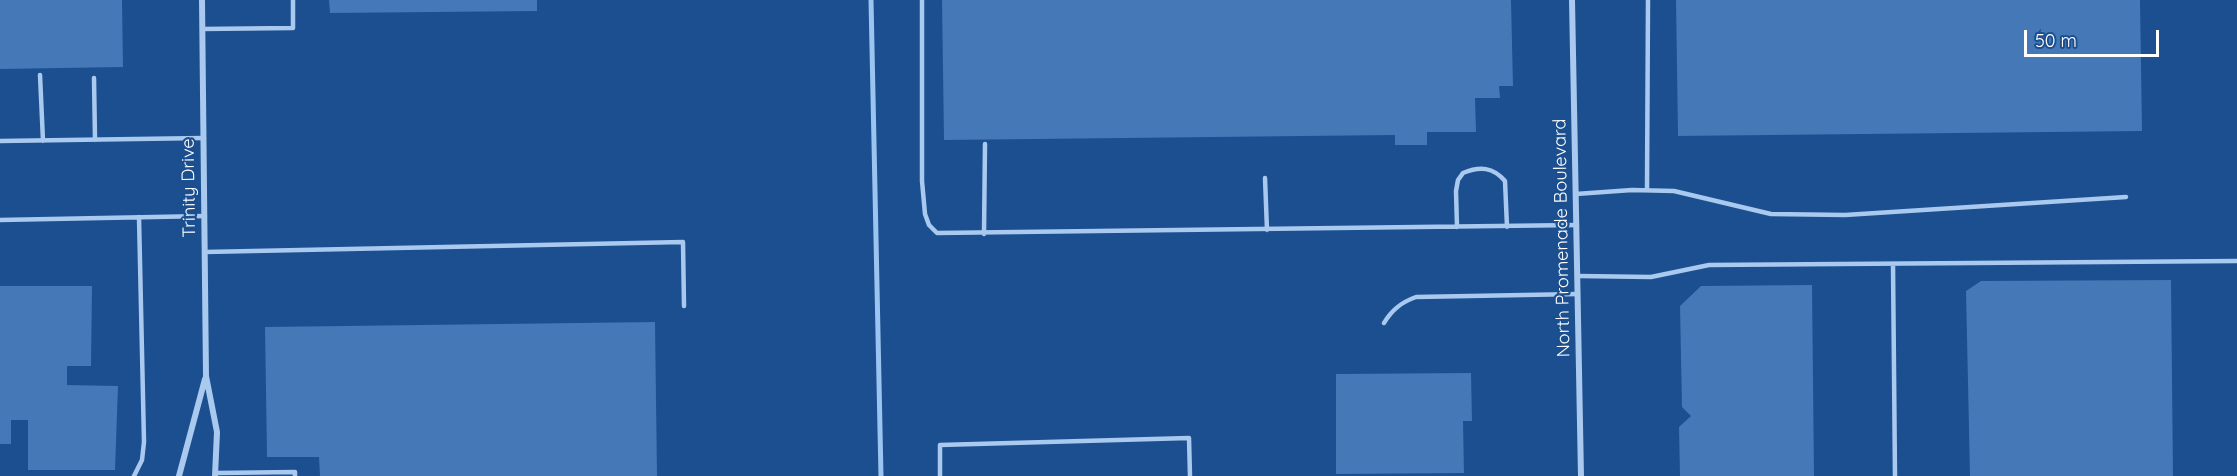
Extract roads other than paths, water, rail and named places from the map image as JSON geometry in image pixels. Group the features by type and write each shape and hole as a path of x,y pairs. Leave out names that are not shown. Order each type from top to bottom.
{"street":[{"name":"Trinity Drive","path":"202,0 206,376 217,432 216,475"},
{"name":"North Promenade Boulevard","path":"1572,0 1581,476"},
{"name":"Trinity Drive","path":"179,476 206,376"}],"lane":[{"path":"202,28 293,28 292,0"},
{"path":"922,0 922,181 925,214 929,225 937,233 1576,225"},
{"path":"1647,190 1648,0"},
{"path":"40,75 43,141"},
{"path":"94,78 95,140"},
{"path":"0,141 204,138"},
{"path":"984,144 984,234"},
{"path":"1457,227 1458,180 1464,173 1482,168 1491,169 1505,181 1507,227"},
{"path":"1265,178 1267,230"},
{"path":"1576,194 1647,190 1674,191 1771,214 1845,215 2126,197"},
{"path":"0,220 205,216"},
{"path":"134,476 142,460 144,442 139,217"},
{"path":"205,252 682,243 684,306"},
{"path":"1578,276 1651,277 1709,265 2237,261"},
{"path":"1893,264 1895,476"},
{"path":"1384,323 1389,313 1403,302 1416,297 1578,294"},
{"path":"940,476 940,445 1189,438 1190,476"},
{"path":"216,475 295,472 296,476"}],"waterway":[{"path":"871,0 881,476"}]}
